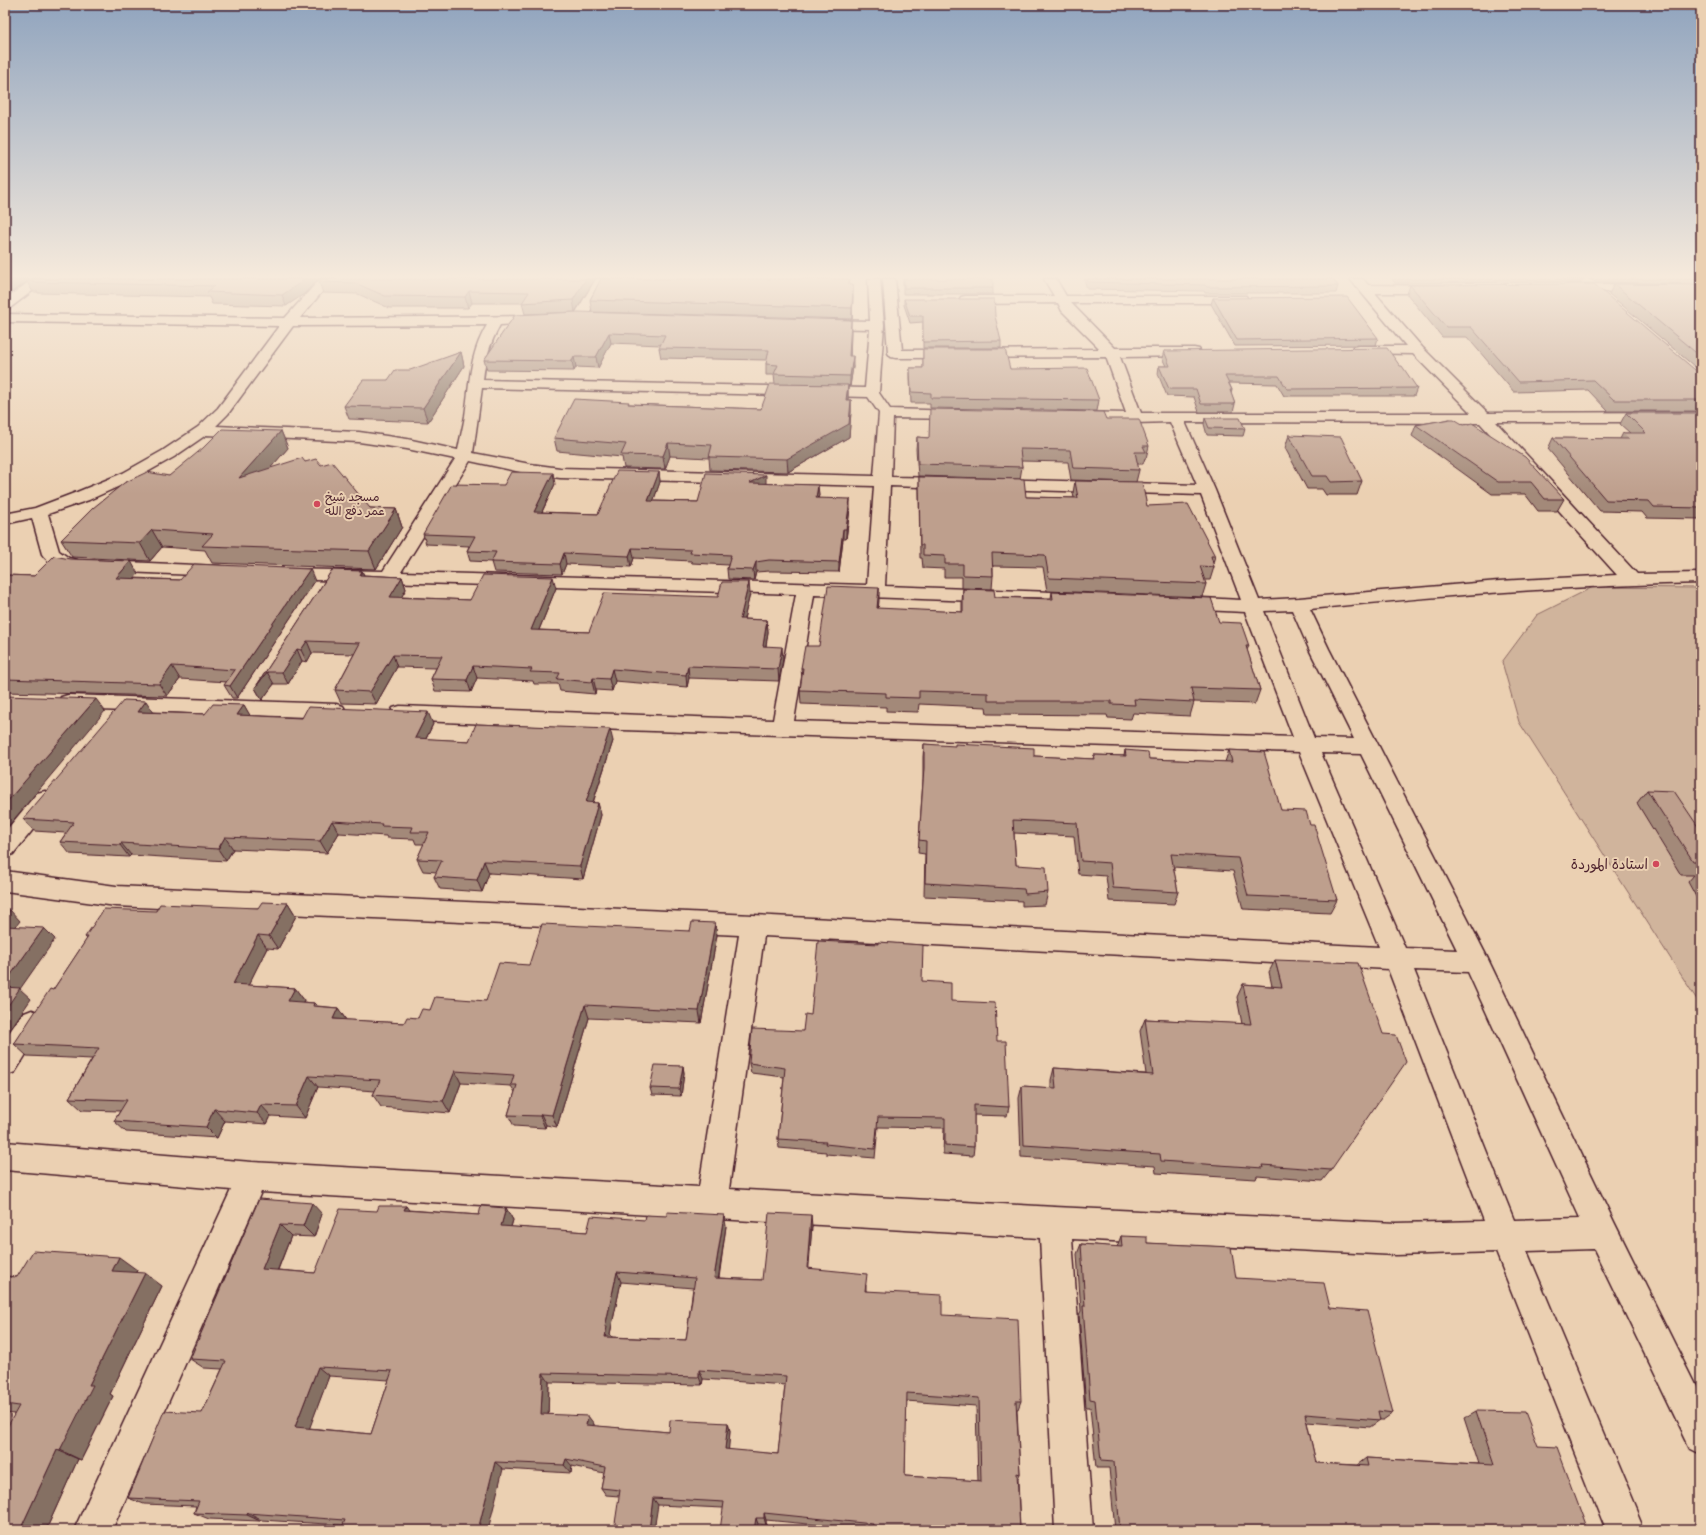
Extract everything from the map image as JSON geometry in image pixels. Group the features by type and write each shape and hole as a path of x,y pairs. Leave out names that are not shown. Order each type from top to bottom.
{"street":[{"path":"5,519 39,512 83,496 129,476 168,454 203,430 223,411 268,351"},
{"path":"389,577 465,456 472,417 480,351"},
{"path":"875,351 872,393 886,413 876,591"},
{"path":"895,351 896,354 1206,352"},
{"path":"1110,351 1112,353 1135,418"},
{"path":"1418,351 1484,418 1631,579"},
{"path":"475,384 872,393"},
{"path":"886,413 972,415"},
{"path":"1065,416 1135,418 1701,417"},
{"path":"1175,417 1207,490 1251,606 1307,746 1397,959 1505,1236 1625,1530"},
{"path":"203,430 360,437 407,444 530,469 560,472 1207,490"},
{"path":"39,512 51,554 63,562 78,565 236,572"},
{"path":"267,573 876,591 1100,600"},
{"path":"317,595 330,575"},
{"path":"1164,603 1251,606 1299,604 1440,590 1631,579 1701,578"},
{"path":"782,728 806,589"},
{"path":"1299,604 1319,649 1476,961 1603,1233 1701,1434"},
{"path":"50,701 126,703 248,700 355,712"},
{"path":"111,721 126,703"},
{"path":"378,713 1368,747"},
{"path":"5,848 60,782"},
{"path":"5,881 110,906 753,925 1397,959 1476,961"},
{"path":"712,1202 753,925"},
{"path":"5,1063 44,1005"},
{"path":"5,1156 252,1177 1055,1222 1396,1239 1603,1233"},
{"path":"93,1530 252,1177"},
{"path":"1055,1222 1074,1530"}],"shaded area":[{"name":"استادة الموردة","path":"1593,587 1701,588 1701,1006 1519,722 1502,662 1537,615"}],"building":[{"path":"490,351 599,351 596,357 574,357 572,361 484,360"},
{"path":"769,351 849,351 849,356 853,356 850,376 774,374 778,365 766,364"},
{"path":"923,351 1005,351 1010,369 1087,368 1099,400 931,398 931,393 911,392 910,368 923,368"},
{"path":"1164,351 1389,351 1400,366 1402,366 1417,388 1287,389 1279,376 1225,376 1232,390 1230,390 1235,404 1201,404 1196,389 1169,389 1159,366 1170,366"},
{"path":"1492,351 1672,351 1701,375 1701,400 1614,400 1593,380 1519,382"},
{"path":"1693,351 1701,351 1701,357"},
{"path":"461,352 423,408 344,406 363,380 388,380 395,370 410,370"},
{"path":"770,384 848,385 846,400 851,400 849,424 787,459 709,457 712,445 668,443 663,456 621,455 626,444 554,438 574,399 629,402 628,404 761,409"},
{"path":"930,409 1103,412 1106,419 1139,419 1149,446 1143,446 1146,452 1135,452 1139,470 1073,468 1070,450 1020,449 1022,467 918,464 917,437 929,438"},
{"path":"1626,413 1701,413 1701,508 1654,507 1649,501 1606,500 1553,438 1629,439 1623,433 1646,433"},
{"path":"1205,418 1240,418 1245,429 1209,428"},
{"path":"1454,419 1464,425 1472,423 1525,457 1564,499 1545,499 1531,482 1498,482 1416,425"},
{"path":"222,429 281,431 239,478 302,458 305,462 316,459 321,465 332,462 370,508 396,509 369,551 202,546 213,534 152,530 140,543 61,540 93,508 124,483 147,472 169,476 203,448"},
{"path":"1289,435 1341,437 1362,481 1331,482 1327,476 1312,476"},
{"path":"617,471 659,472 648,501 698,502 706,473 766,475 750,483 818,485 816,498 850,499 846,529 843,529 839,562 769,560 756,562 753,570 727,569 731,555 690,553 691,550 632,548 629,556 564,553 560,564 491,562 496,552 467,551 475,536 423,534 452,484 504,485 511,472 553,473 534,512 598,514"},
{"path":"919,477 1024,479 1026,497 1078,498 1075,481 1142,482 1147,506 1188,504 1215,556 1211,556 1214,567 1200,566 1206,584 1049,578 1045,555 992,553 993,576 963,575 963,564 945,564 945,556 923,555 923,545 920,545"},
{"path":"54,556 70,559 131,561 116,578 180,580 194,564 310,569 230,686 224,685 235,670 172,666 159,684 5,679 5,575 34,576"},
{"path":"332,570 362,571 360,575 402,577 390,597 470,600 483,575 553,577 531,630 589,632 604,593 718,597 722,582 749,582 740,619 767,620 763,646 782,647 778,669 688,666 686,675 612,669 609,679 593,678 592,682 557,679 560,673 530,672 532,669 473,666 467,680 431,679 442,656 393,655 370,692 335,690 360,643 307,641 301,650 297,649 282,672 267,672 255,688"},
{"path":"828,586 879,588 877,608 963,612 963,589 994,590 995,597 1053,599 1052,592 1211,598 1219,622 1241,623 1249,646 1246,646 1260,690 1191,688 1194,702 1134,699 1135,705 1111,704 1111,701 988,701 988,693 919,691 919,698 886,697 886,693 800,690 803,668 801,668 805,646 819,646"},
{"path":"5,696 96,699 5,804"},
{"path":"124,700 146,701 138,712 205,714 213,704 244,705 237,715 302,718 308,707 428,712 415,738 469,741 476,724 610,729 586,802 598,803 580,866 484,861 477,880 434,877 442,860 417,859 429,832 411,832 413,827 381,826 382,824 332,821 320,841 225,837 218,849 121,843 120,845 60,842 74,822 23,819"},
{"path":"924,744 1034,748 1034,756 1095,759 1094,755 1126,756 1125,750 1148,752 1149,759 1232,762 1229,750 1264,752 1281,810 1306,811 1310,825 1314,825 1337,900 1248,896 1238,858 1171,854 1178,892 1113,888 1110,863 1081,861 1077,823 1013,820 1016,865 1046,867 1048,892 1025,894 1024,889 925,883 926,841 919,840 924,768"},
{"path":"1647,790 1674,791 1701,831 1701,861 1693,861"},
{"path":"262,902 288,903 269,936 258,935 233,984 295,988 288,1001 314,1003 313,1006 338,1008 333,1019 404,1023 407,1017 418,1018 422,1009 430,1010 435,997 486,1001 499,963 529,965 542,924 690,931 692,922 715,923 699,1011 585,1005 552,1115 508,1115 517,1085 511,1085 514,1075 455,1071 443,1101 373,1095 380,1080 309,1076 296,1106 261,1105 257,1113 214,1109 206,1127 114,1121 127,1100 69,1098 99,1048 14,1044 50,989 53,990 88,937 85,937 104,909 156,911 160,904 258,908"},
{"path":"5,909 10,910 5,916"},
{"path":"5,926 44,928 5,983"},
{"path":"818,941 878,944 878,942 923,945 922,981 951,983 951,1001 995,1003 997,1041 1006,1041 1009,1107 974,1105 974,1147 945,1145 945,1118 878,1117 875,1149 825,1144 826,1142 778,1139 785,1068 749,1063 752,1029 803,1031 805,1014 811,1015"},
{"path":"1275,960 1358,963 1383,1034 1396,1035 1406,1062 1331,1170 1262,1165 1263,1168 1161,1161 1160,1154 1024,1145 1022,1086 1056,1088 1054,1068 1153,1075 1145,1019 1251,1024 1243,984 1282,987"},
{"path":"5,987 20,988 5,1010"},
{"path":"655,1065 683,1066 679,1089 650,1088"},
{"path":"259,1199 312,1203 303,1226 280,1225 262,1269 315,1273 340,1209 377,1211 379,1206 406,1206 404,1210 479,1215 481,1206 506,1208 501,1226 587,1232 591,1216 645,1220 646,1215 667,1216 667,1212 724,1215 714,1278 762,1280 769,1213 811,1215 807,1268 867,1274 865,1291 942,1295 942,1315 1018,1319 1021,1401 1016,1401 1020,1474 1017,1473 1020,1530 873,1530 873,1524 764,1513 764,1518 756,1518 754,1530 720,1530 724,1502 653,1498 649,1530 614,1530 620,1490 601,1488 605,1467 566,1459 564,1465 495,1462 478,1530 341,1530 345,1520 247,1513 247,1515 194,1513 199,1501 128,1498 164,1411 202,1413 226,1361 190,1359","holes":["617,1272 695,1278 686,1340 605,1337 607,1327 605,1327","318,1367 392,1371 371,1434 295,1427","699,1370 786,1376 778,1454 725,1449 728,1423 670,1420 669,1432 586,1425 588,1416 541,1414 543,1373 699,1377","907,1393 979,1398 981,1481 905,1476"]},
{"path":"1121,1236 1147,1237 1147,1243 1231,1247 1236,1278 1324,1283 1330,1308 1367,1311 1393,1413 1378,1411 1380,1420 1305,1414 1316,1463 1368,1466 1366,1458 1494,1465 1476,1411 1525,1412 1538,1446 1557,1447 1588,1530 1120,1530 1114,1462 1101,1461 1095,1400 1090,1399 1083,1306 1085,1306 1081,1244 1122,1247"},
{"path":"33,1251 119,1257 112,1271 145,1273 89,1385 93,1385 60,1450 57,1450 20,1530 5,1530 5,1431 19,1406 5,1404 5,1276 17,1277"}],"place":[{"name":"مسجد شيخ عمر دفع الله","path":"317,504"},
{"name":"استادة الموردة","path":"1656,864"}]}
